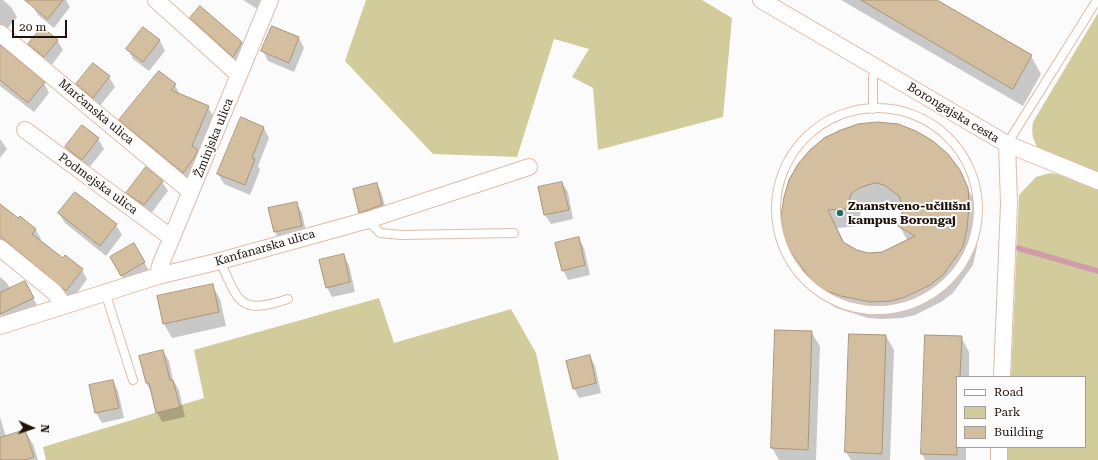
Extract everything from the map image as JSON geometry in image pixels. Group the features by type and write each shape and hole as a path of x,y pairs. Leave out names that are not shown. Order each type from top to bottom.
{"street":[{"path":"156,0 239,75"},
{"name":"Žminjska ulica","path":"158,276 172,238 270,0"},
{"name":"Borongajska cesta","path":"761,0 1007,144 1009,204 1002,376"},
{"name":"Marčanska ulica","path":"0,33 191,192"},
{"name":"Podmejska ulica","path":"25,130 172,238"},
{"path":"1007,144 1098,181"},
{"name":"Kanfanarska ulica","path":"0,326 64,304 158,276 220,261 368,220 529,167"},
{"path":"0,248 54,292 64,304"},
{"path":"999,448 999,460"}],"lane":[{"path":"1007,144 1097,0"},
{"path":"873,109 873,77 876,68"},
{"path":"864,109 873,109 903,112 922,119 940,131 962,155 973,175 980,213 978,229 972,246 958,269 948,281 925,298 902,306 874,309 850,307 814,289 801,276 784,256 776,232 774,200 780,174 795,148 813,131 841,116 864,109"},
{"path":"368,220 380,233 401,235 514,233"},
{"path":"220,261 235,293 241,301 252,307 269,305 288,299"},
{"path":"105,292 134,380"}],"green space":[{"path":"366,0 702,0 732,18 723,117 598,150 593,88 572,77 589,49 554,39 517,157 433,154 345,61"},
{"path":"1098,13 1098,174 1041,152 1034,141 1032,130 1033,122"},
{"path":"1050,173 1058,174 1098,188 1098,460 1008,460 1008,448 1086,448 1086,376 1011,376 1019,195 1036,177"},
{"path":"379,298 394,343 511,309 536,353 559,460 46,460 43,447 204,398 194,350"}],"building":[{"path":"25,0 63,0 48,19"},
{"path":"861,0 937,0 1032,55 1013,89"},
{"path":"200,6 242,42 233,57 190,18"},
{"path":"272,26 299,37 289,63 261,51"},
{"path":"42,27 58,40 44,57 28,44"},
{"path":"143,27 160,40 143,62 126,49"},
{"path":"0,45 45,82 28,103 0,80"},
{"path":"93,63 110,76 93,98 76,84"},
{"path":"159,71 176,84 171,90 209,106 192,146 198,150 183,173 119,120"},
{"path":"241,117 264,127 252,158 255,159 245,185 217,174"},
{"path":"878,122 898,124 916,131 933,141 948,154 960,170 968,188 969,206 967,229 963,247 943,275 930,285 905,297 891,301 871,302 841,296 824,290 811,280 790,251 783,234 781,216 784,197 789,180 798,164 810,150 824,138 858,124","holes":["875,183 884,185 899,196 903,209 898,226 915,236 882,252 868,253 857,250 843,242 828,210 847,209 851,194 859,188"]},
{"path":"82,125 99,138 82,160 65,147"},
{"path":"146,167 163,181 144,205 126,193"},
{"path":"562,182 569,210 544,215 538,187"},
{"path":"377,183 382,205 359,213 353,189"},
{"path":"75,192 117,224 100,246 58,213"},
{"path":"297,202 302,226 274,232 268,208"},
{"path":"0,204 18,218 20,216 36,229 32,234 63,258 65,255 83,269 66,291 0,236"},
{"path":"579,237 585,265 562,271 555,243"},
{"path":"134,243 145,262 121,276 110,257"},
{"path":"344,254 350,282 326,288 319,260"},
{"path":"25,281 34,298 0,314 0,293"},
{"path":"213,284 219,312 163,324 157,296"},
{"path":"775,330 812,331 808,450 771,448"},
{"path":"849,334 886,335 882,454 845,452"},
{"path":"925,335 962,336 960,376 956,376 957,455 921,454"},
{"path":"163,350 170,380 173,380 180,407 156,413 149,383 146,383 139,356"},
{"path":"590,355 596,383 573,389 566,361"},
{"path":"113,380 119,408 95,413 89,385"},
{"path":"25,430 34,457 24,460 0,460 0,438"}],"waterway":[{"path":"1018,248 1098,271"}],"place":[{"name":"Znanstveno-učilišni kampus Borongaj","path":"840,213"}]}
